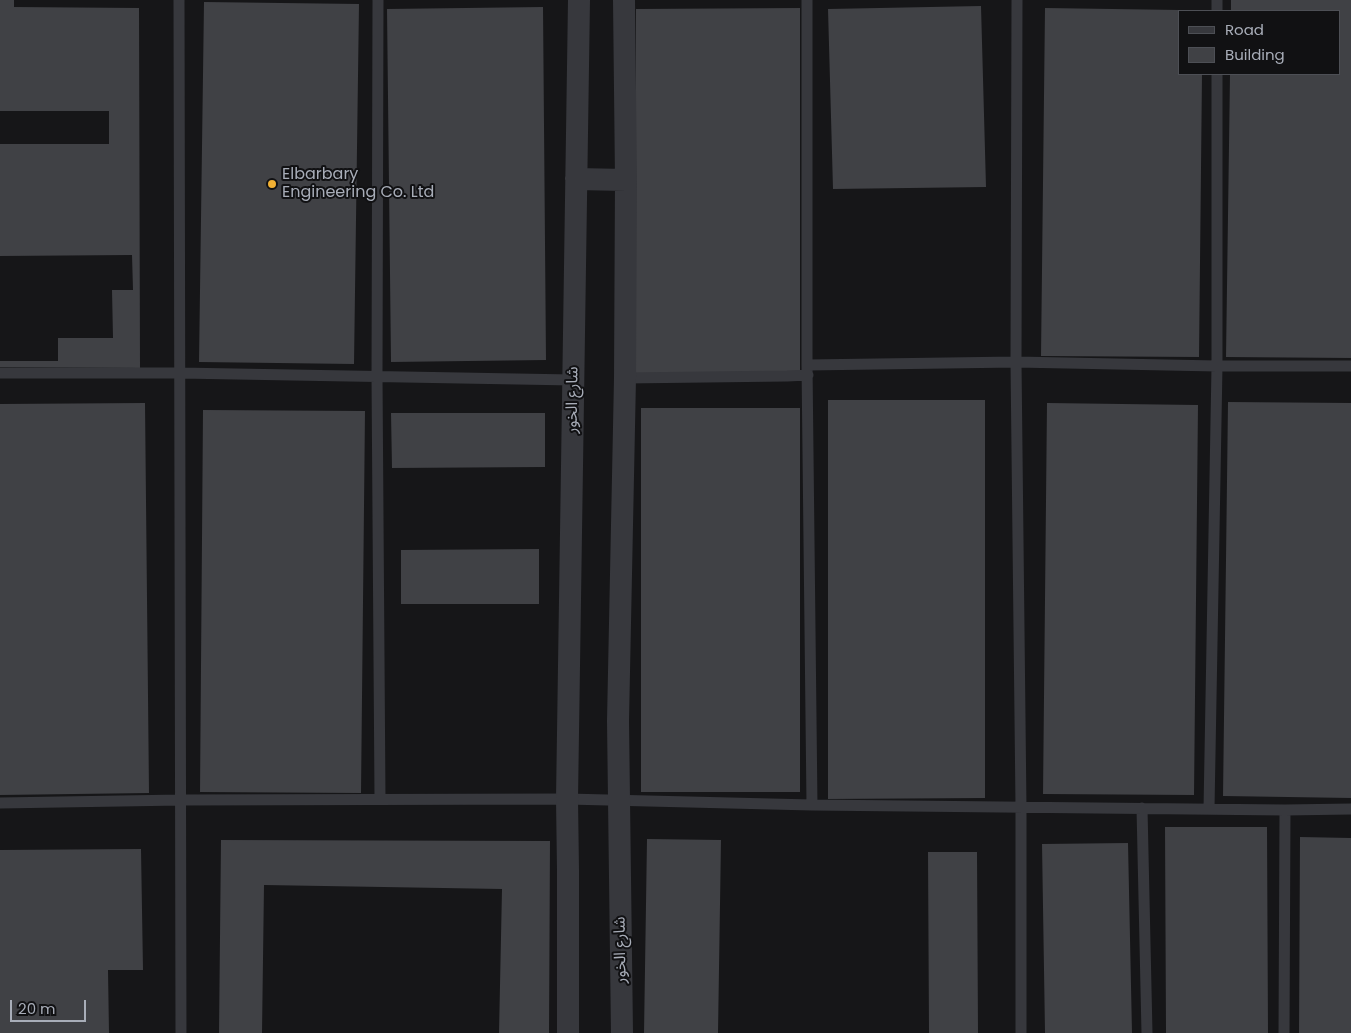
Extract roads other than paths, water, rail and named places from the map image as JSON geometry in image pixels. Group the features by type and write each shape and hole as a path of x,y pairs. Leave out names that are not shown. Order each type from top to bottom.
{"street":[{"name":"شارع الخور","path":"568,1033 567,799 579,0"},
{"name":"شارع الخور","path":"622,1033 618,722 625,378 626,180 624,0"},
{"path":"576,179 626,180"}],"lane":[{"path":"180,0 182,1033"},
{"path":"378,0 377,376 380,799"},
{"path":"807,0 807,370 812,804"},
{"path":"1018,0 1016,362 1021,807 1020,1033"},
{"path":"1209,808 1217,366 1217,75"},
{"path":"625,378 1016,362 1217,366 1351,366"},
{"path":"0,373 180,373 573,380"},
{"path":"0,803 181,800 567,799 1021,807 1351,809"},
{"path":"1142,808 1147,1033"},
{"path":"1284,1033 1285,810"}],"place":[{"name":"Elbarbary Engineering Co. Ltd","path":"272,184"}]}
